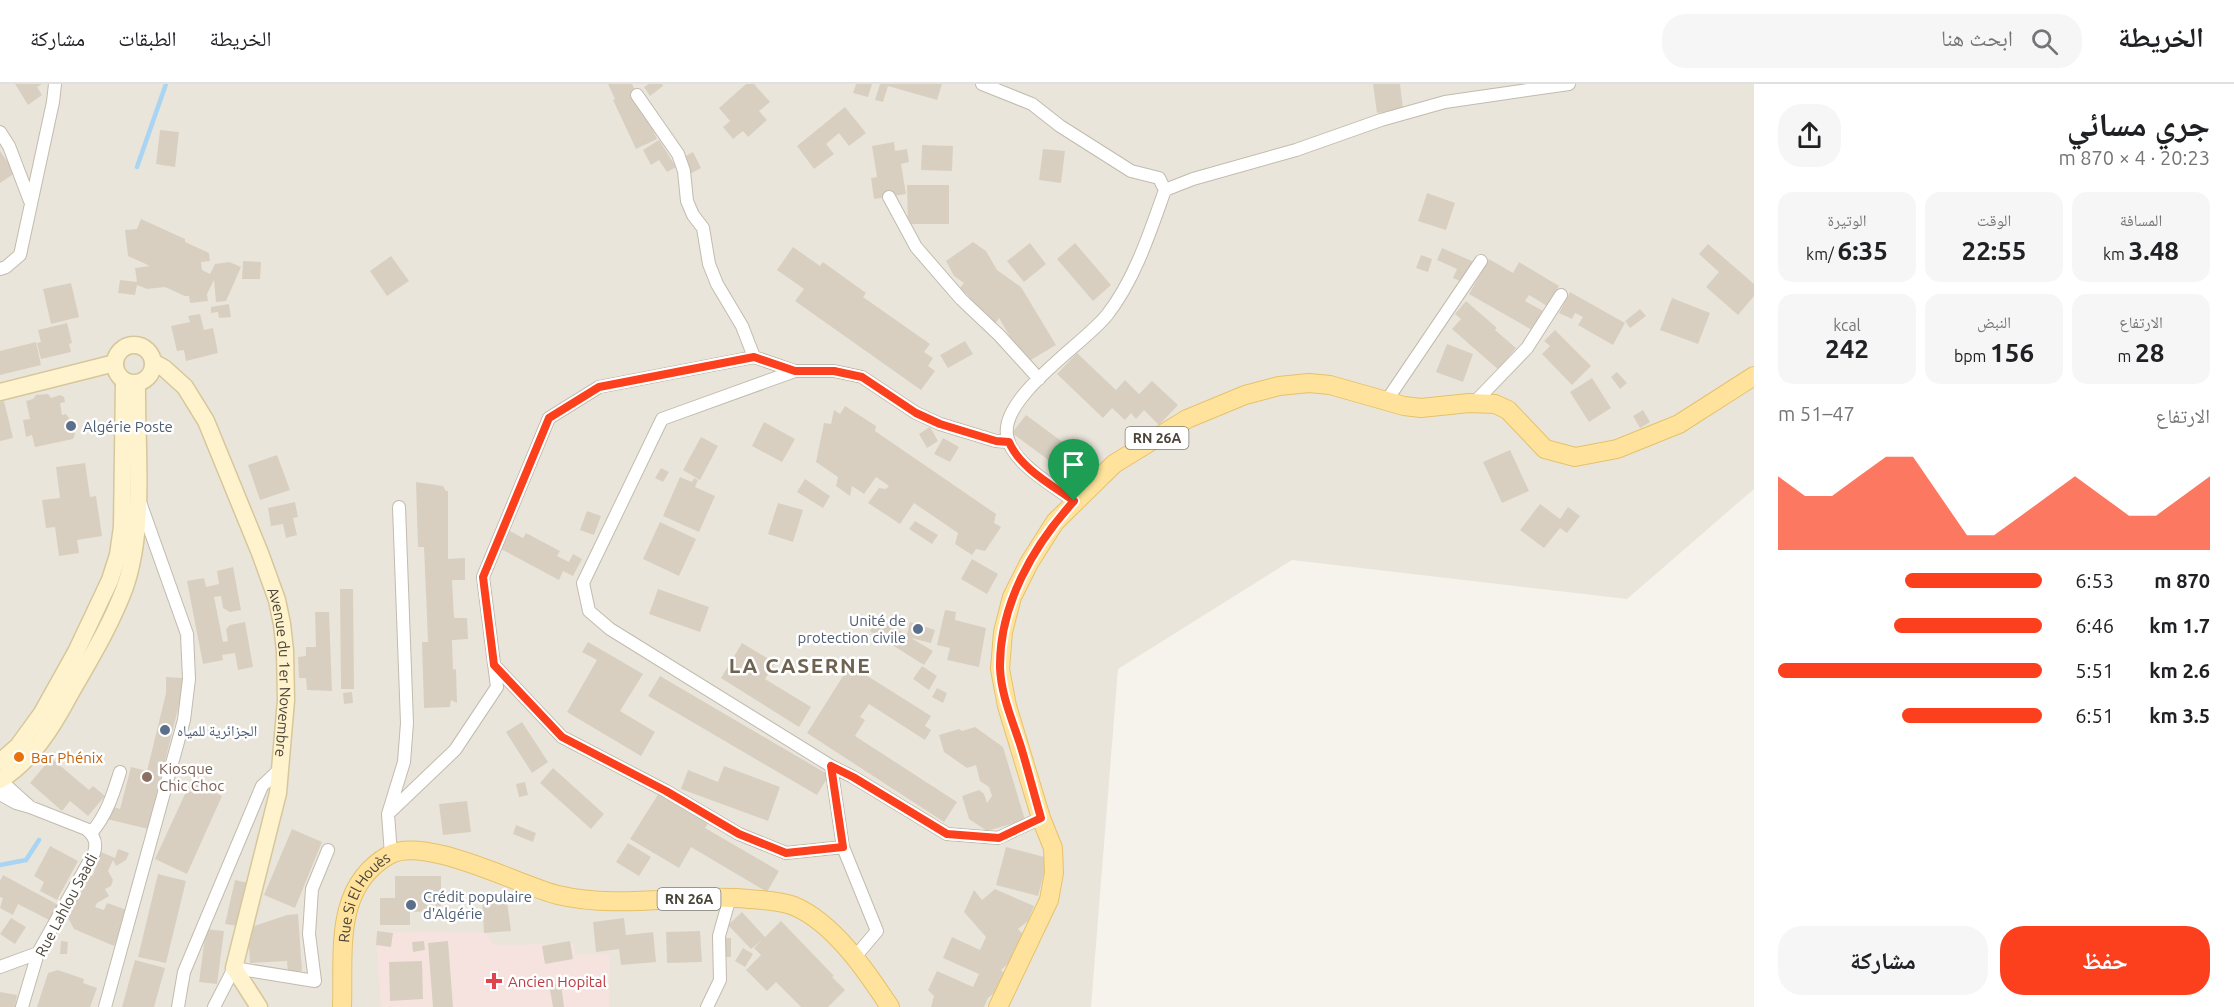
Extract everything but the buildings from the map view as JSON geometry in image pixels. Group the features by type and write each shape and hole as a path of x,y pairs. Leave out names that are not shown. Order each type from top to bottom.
{"main road":[{"name":"RN 26A","path":"998,1007 1049,900 1054,873 1053,849 1041,818 1007,706 1000,669 1004,632 1012,597 1029,563 1055,522 1114,464 1187,419 1245,395 1279,386 1309,383 1330,385 1404,406 1421,408 1474,403 1495,404 1508,410 1545,449 1575,457 1617,449 1678,424 1754,376"},
{"name":"Rue Si El Houès","path":"342,1007 345,918 352,894 364,873 391,854 419,850 450,856 524,885 560,896 634,901 730,897"},
{"name":"RN 26A","path":"730,897 780,902 794,906 824,926 855,957 890,1007"}],"street":[{"path":"0,269 6,267 20,255 55,84"},
{"path":"982,84 1032,105 1060,126 1131,171 1159,178 1165,190 1131,276 1107,315 1039,379 1011,412 1006,435 1014,454 1044,480 1074,501"},
{"path":"1165,190 1193,179 1296,150 1381,120 1445,102 1569,84"},
{"path":"637,95 678,154 684,171 687,201 693,215 703,228 709,264 717,284 742,326 754,357"},
{"path":"0,132 9,146 30,202"},
{"path":"889,197 916,247 961,299 1000,336 1039,379"},
{"path":"1387,400 1481,261"},
{"path":"1474,403 1527,348 1562,295"},
{"path":"136,345 147,351 153,362 146,379 131,382 118,375 115,363 116,357 124,348 136,345"},
{"path":"388,814 455,750 497,687 483,577 549,418 599,387 754,357 795,371 834,371 862,377 916,413 996,441 1009,442"},
{"name":"Avenue du 1er Novembre","path":"153,362 164,368 185,387 206,421 277,600 285,651 286,700 278,793 234,968"},
{"path":"0,392 115,363"},
{"path":"795,371 662,418 583,583 589,611 610,629 831,766 947,834 999,838 1041,818"},
{"path":"0,780 22,763 59,715 90,660 125,585 132,559 138,497 131,382"},
{"path":"0,762 18,746 42,713 76,652 110,580 118,555 122,527 131,382"},
{"path":"105,1007 184,720 189,679 187,634 138,497"},
{"path":"391,854 388,814 404,762 407,723 399,507"},
{"path":"494,665 562,737 666,791 739,834 786,853 843,847"},
{"path":"831,766 843,847 877,931 855,957"},
{"path":"178,1007 184,972 225,879 262,786 279,770"},
{"path":"0,772 0,780"},
{"path":"91,833 98,825 111,800 120,772"},
{"name":"Rue Lahlou Saadi","path":"0,780 30,807"},
{"name":"Rue Lahlou Saadi","path":"0,794 16,803 91,833 96,843 94,854 38,952 22,1007"},
{"path":"234,968 315,981 309,934 312,889 328,850"},
{"path":"707,1007 720,980 719,936 730,897"},
{"path":"0,967 38,952"},
{"path":"214,1007 234,968"},
{"path":"234,968 259,1007"}],"shaded area":[{"path":"0,84 1754,84 1754,489 1627,599 1292,560 1118,669 1091,1007 0,1007"},
{"name":"Ancien Hopital","path":"376,932 485,933 493,945 574,944 575,955 610,954 609,1007 381,1007"}],"waterway":[{"path":"137,167 166,84"},
{"path":"0,865 26,860 39,840"}],"place":[{"name":"Algérie Poste","path":"71,426"},
{"name":"Unité de protection civile","path":"918,629"},
{"name":"الجزائرية للمياه","path":"165,730"},
{"name":"Bar Phénix","path":"19,757"},
{"name":"Kiosque Chic Choc","path":"147,777"},
{"name":"Crédit populaire d'Algérie","path":"411,905"},
{"name":"Ancien Hopital","path":"494,981"}],"district":[{"name":"LA CASERNE","path":"800,665"}],"route":[{"path":"754,357 795,371 834,371 862,377 916,413 940,424 996,441 1009,442 1014,454 1044,480 1074,501 1055,522 1029,563 1012,597 1004,632 1000,669 1007,706 1041,818 999,838 947,834 831,766 843,847 786,853 739,834 666,791 562,737 494,665 483,577 549,418 599,387 754,357"}]}
